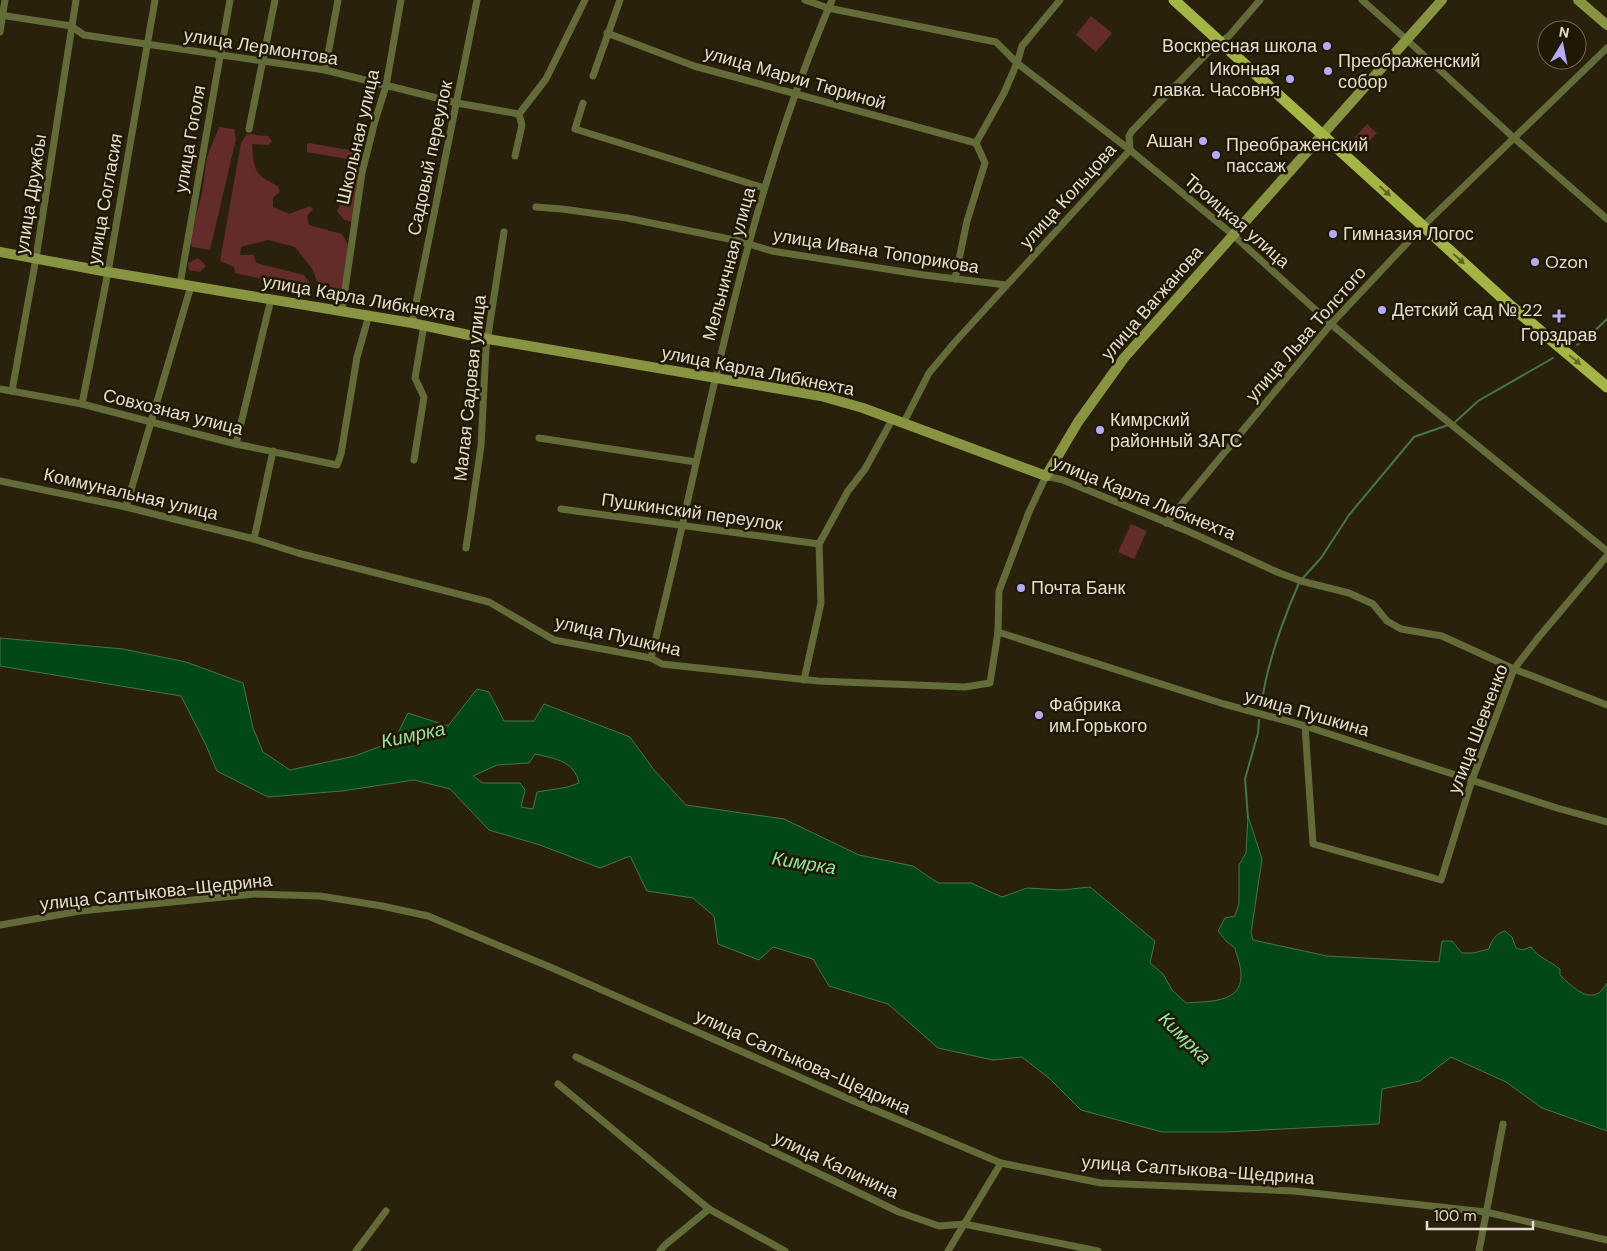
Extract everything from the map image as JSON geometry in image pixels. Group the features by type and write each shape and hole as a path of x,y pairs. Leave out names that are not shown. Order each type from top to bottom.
{"main road":[{"path":"1174,0 1511,306 1607,387"}],"street":[{"path":"0,32 1,15 5,0"},
{"name":"улица Дружбы","path":"12,392 36,258 76,0"},
{"name":"улица Согласия","path":"82,404 108,272 155,0"},
{"name":"улица Гоголя","path":"180,284 230,0"},
{"path":"249,129 275,0"},
{"path":"325,70 338,0"},
{"name":"Школьная улица","path":"342,310 362,173 386,86 402,0"},
{"name":"Садовый переулок","path":"412,323 477,0"},
{"path":"515,156 522,125 519,114 546,79 585,0"},
{"path":"593,76 620,0"},
{"name":"Троицкая улица","path":"805,0 828,8 996,42 1018,63 1130,150 1232,234 1331,324 1398,381 1607,551"},
{"name":"Мельничная улица","path":"651,658 715,377 748,244 764,188 796,95 832,0"},
{"path":"955,279 967,221 985,163 976,143 1018,63 1022,46 1060,0"},
{"name":"улица Кольцова","path":"904,422 929,373 954,342 1130,150 1129,136 1132,131 1212,48 1229,36 1260,0"},
{"path":"1362,0 1514,138 1607,219"},
{"name":"улица Вагжанова","path":"990,683 998,632 999,591 1029,512 1046,476 1078,422 1124,358 1232,234 1323,135 1442,0"},
{"path":"1578,0 1607,25"},
{"name":"улица Лермонтова","path":"1,15 71,26 84,35 148,46 325,70 457,103 519,114"},
{"name":"улица Марии Тюриной","path":"607,33 694,66 976,143"},
{"name":"улица Льва Толстого","path":"1166,522 1331,324 1423,226 1607,48"},
{"path":"583,103 575,130 764,188"},
{"name":"улица Ивана Топорикова","path":"536,207 627,218 772,251 1006,286"},
{"name":"Малая Садовая улица","path":"466,548 481,446 486,348 504,232"},
{"name":"улица Карла Либкнехта","path":"0,252 108,272 342,310 488,339 821,396 864,408 1046,476 1064,480 1166,522 1300,581 1349,593 1373,604 1386,621 1401,630 1442,636 1514,669 1607,705"},
{"path":"126,507 191,286"},
{"path":"236,444 271,299"},
{"name":"Совхозная улица","path":"0,389 82,404 236,444 337,465 341,454 357,358 370,315"},
{"path":"414,460 424,397 414,378 424,325"},
{"path":"804,680 821,603 819,544 848,491 865,470 893,418"},
{"path":"539,438 696,462"},
{"path":"254,539 273,451"},
{"name":"Коммунальная улица","path":"0,481 126,507 254,539"},
{"name":"Пушкинский переулок","path":"561,509 819,544"},
{"name":"улица Пушкина","path":"254,539 298,553 489,602 554,640 651,658 662,664 804,680 965,687 990,683"},
{"name":"улица Шевченко","path":"1305,726 1314,844 1441,880 1472,780 1514,669 1607,556"},
{"name":"улица Пушкина","path":"998,632 1224,704 1305,726 1557,808 1607,822"},
{"name":"улица Салтыкова-Щедрина","path":"0,925 80,911 254,894 320,896 382,906 428,916 550,967 856,1102 1001,1162 1101,1183 1294,1191 1486,1212 1607,1240"},
{"name":"улица Калинина","path":"576,1057 899,1212 939,1226 964,1224 1098,1251"},
{"path":"558,1084 709,1209 784,1251"},
{"path":"1478,1251 1503,1124"},
{"path":"948,1251 1001,1162"},
{"path":"660,1251 709,1209"},
{"path":"356,1251 386,1211"}],"shaded area":[{"path":"1091,16 1112,33 1096,52 1076,35"},
{"path":"1367,124 1377,133 1360,151 1350,143"},
{"path":"219,127 234,129 236,139 210,250 192,247 190,239 202,193 207,157"},
{"path":"247,134 268,136 272,141 268,145 252,144 257,171 264,178 278,186 280,192 273,198 273,207 289,214 310,206 313,209 307,216 309,225 342,234 348,245 343,289 337,293 317,282 313,270 295,247 268,240 241,247 240,255 254,255 256,263 304,275 310,283 304,288 235,273 234,267 220,261 241,143"},
{"path":"309,143 355,151 353,160 307,152 307,145"},
{"path":"355,166 361,168 352,222 344,220 337,211 344,198 348,167"},
{"path":"198,258 206,266 200,272 189,270 188,263"},
{"path":"1131,524 1147,531 1134,559 1118,552"}],"water":[{"name":"Кимрка","path":"0,638 123,649 186,662 243,683 253,728 263,752 290,770 355,756 394,741 408,713 448,726 477,689 489,692 504,721 534,721 544,704 630,737 654,770 686,805 784,819 859,855 913,866 938,883 971,883 1002,897 1027,888 1062,890 1090,887 1155,941 1150,963 1163,974 1172,990 1186,1003 1221,999 1236,991 1240,984 1241,972 1235,948 1218,931 1225,918 1235,916 1239,903 1239,865 1246,853 1248,816 1262,859 1251,933 1253,940 1327,956 1439,962 1442,941 1452,941 1462,953 1473,953 1489,949 1494,938 1505,931 1512,937 1516,948 1522,950 1531,947 1541,957 1560,969 1560,975 1583,993 1593,995 1599,993 1607,983 1607,1131 1542,1108 1506,1082 1451,1057 1420,1081 1382,1089 1379,1124 1225,1132 1162,1132 1081,1110 1050,1079 1022,1057 993,1060 938,1048 888,1004 829,986 813,959 773,947 759,960 718,944 714,916 693,898 647,891 630,856 600,868 540,845 489,830 450,789 414,780 342,791 268,797 217,771 181,696 0,666","holes":["535,754 556,759 568,765 577,776 579,783 568,787 537,792 533,809 521,807 525,790 520,783 483,783 473,776 497,765 529,763"]}],"waterway":[{"path":"1577,345 1607,319"},
{"path":"1453,424 1478,401 1553,358"},
{"path":"1302,579 1321,558 1349,515 1414,437 1448,425"},
{"path":"1261,708 1263,692 1276,644 1299,583"},
{"path":"1248,818 1245,779 1258,733 1259,720"}],"place":[{"name":"Воскресная школа","path":"1327,46"},
{"name":"Преображенский собор","path":"1328,71"},
{"name":"Иконная лавка. Часовня","path":"1290,79"},
{"name":"Ашан","path":"1203,141"},
{"name":"Преображенский пассаж","path":"1216,155"},
{"name":"Гимназия Логос","path":"1333,234"},
{"name":"Ozon","path":"1535,262"},
{"name":"Детский сад № 22","path":"1382,310"},
{"name":"Горздрав","path":"1559,316"},
{"name":"Кимрский районный ЗАГС","path":"1100,430"},
{"name":"Почта Банк","path":"1021,588"},
{"name":"Фабрика им.Горького","path":"1039,715"}]}
